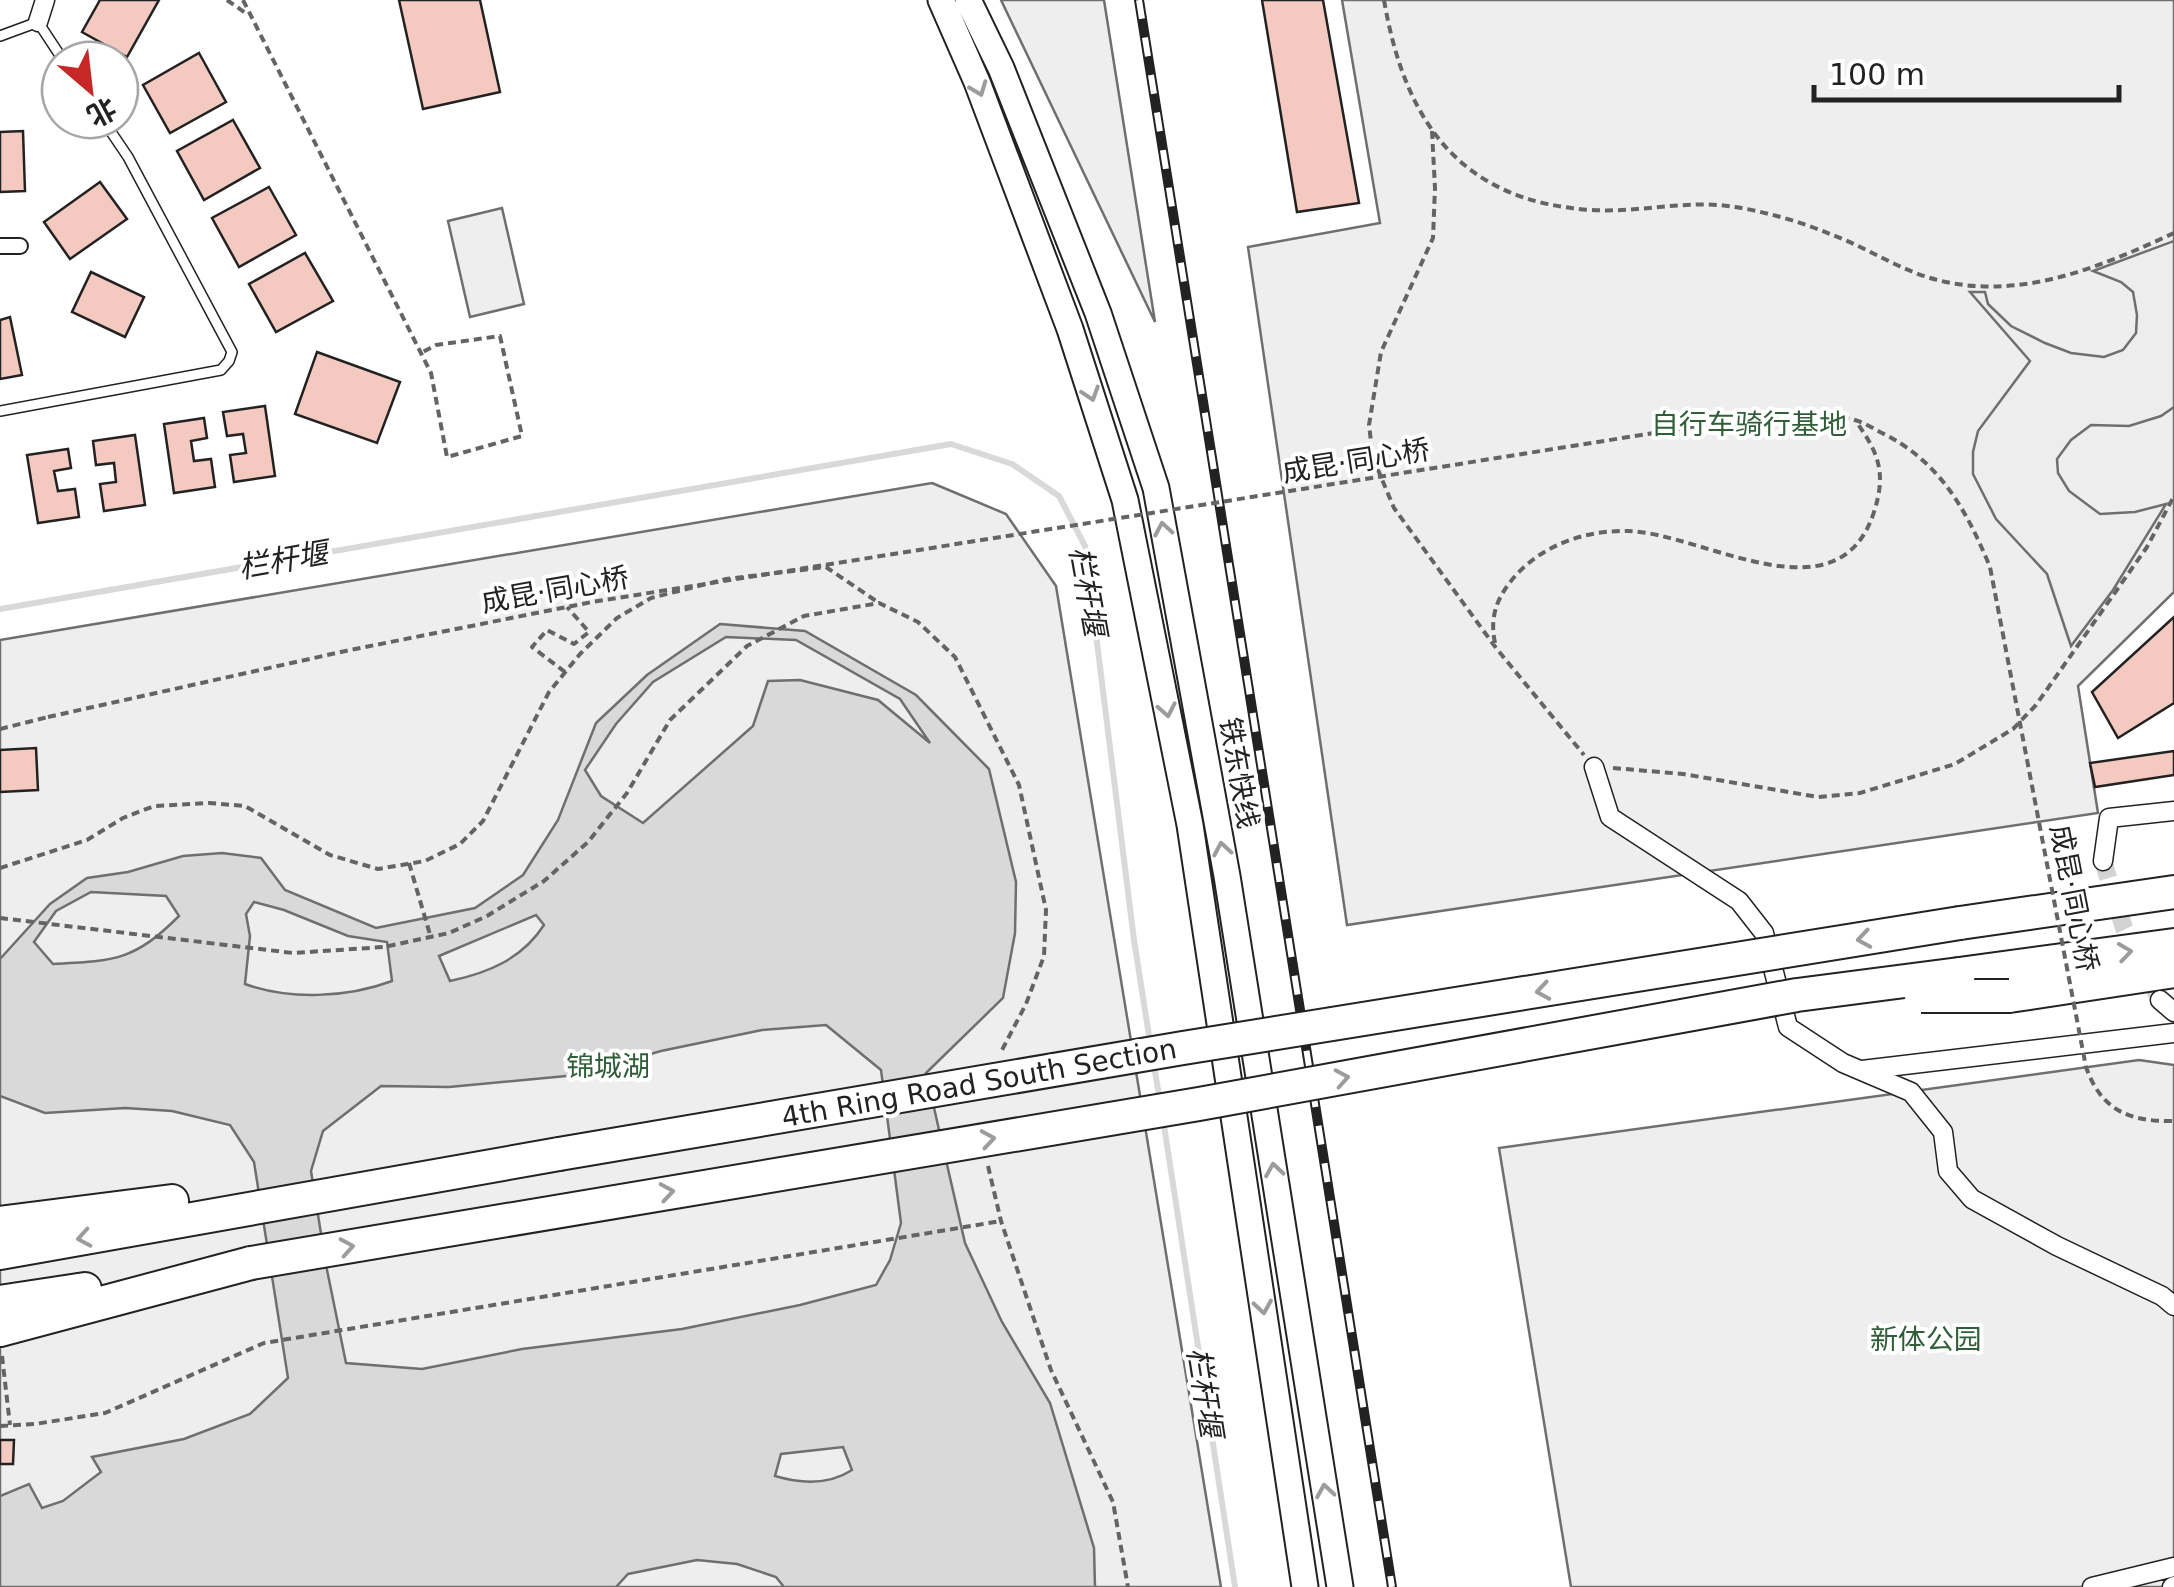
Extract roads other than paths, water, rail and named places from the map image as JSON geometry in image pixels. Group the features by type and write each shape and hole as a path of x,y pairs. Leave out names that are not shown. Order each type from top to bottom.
{"highway":[{"path":"2010,915 2174,872"},
{"path":"2010,915 2174,892"},
{"name":"4th Ring Road South Section","path":"0,1253 1203,1045 2010,915"},
{"name":"4th Ring Road South Section","path":"0,1302 1199,1104 1797,994 2174,945"},
{"path":"1797,994 2169,995"},
{"path":"0,1224 559,1154"},
{"path":"0,1330 250,1263"}],"main road":[{"name":"铁东快线","path":"940,0 977,82 1070,329 1126,500 1190,825 1305,1587"},
{"name":"铁东快线","path":"968,0 1001,68 1098,313 1156,488 1227,876 1340,1587"}],"street":[{"path":"38,22 45,0"},
{"path":"0,246 20,246"},
{"path":"1594,767 1610,816 1740,900 1764,932 1788,1027 1843,1063 1912,1092 1943,1132 1948,1171 1972,1200 2162,1296 2174,1306"},
{"path":"2102,861 2109,818 2174,810"},
{"path":"1860,1070 2174,1032"},
{"path":"2092,1587 2174,1567"}],"lane":[{"path":"0,36 38,22 50,40"},
{"path":"0,410 221,370 229,361 232,352 117,140"}],"waterway":[{"name":"栏杆堰","path":"0,609 951,444 1012,464 1059,496 1085,546 1150,1042"},
{"name":"栏杆堰","path":"1154,1065 1160,1102"},
{"name":"栏杆堰","path":"1163,1119 1235,1587"}],"tunnel":[{"path":"2103,861 2124,928 2160,1000"}],"railway":[{"path":"1139,0 1392,1587"}],"park label":[{"name":"自行车骑行基地","path":"1749,424"},
{"name":"锦城湖","path":"608,1066"},
{"name":"新体公园","path":"1926,1339"}]}
